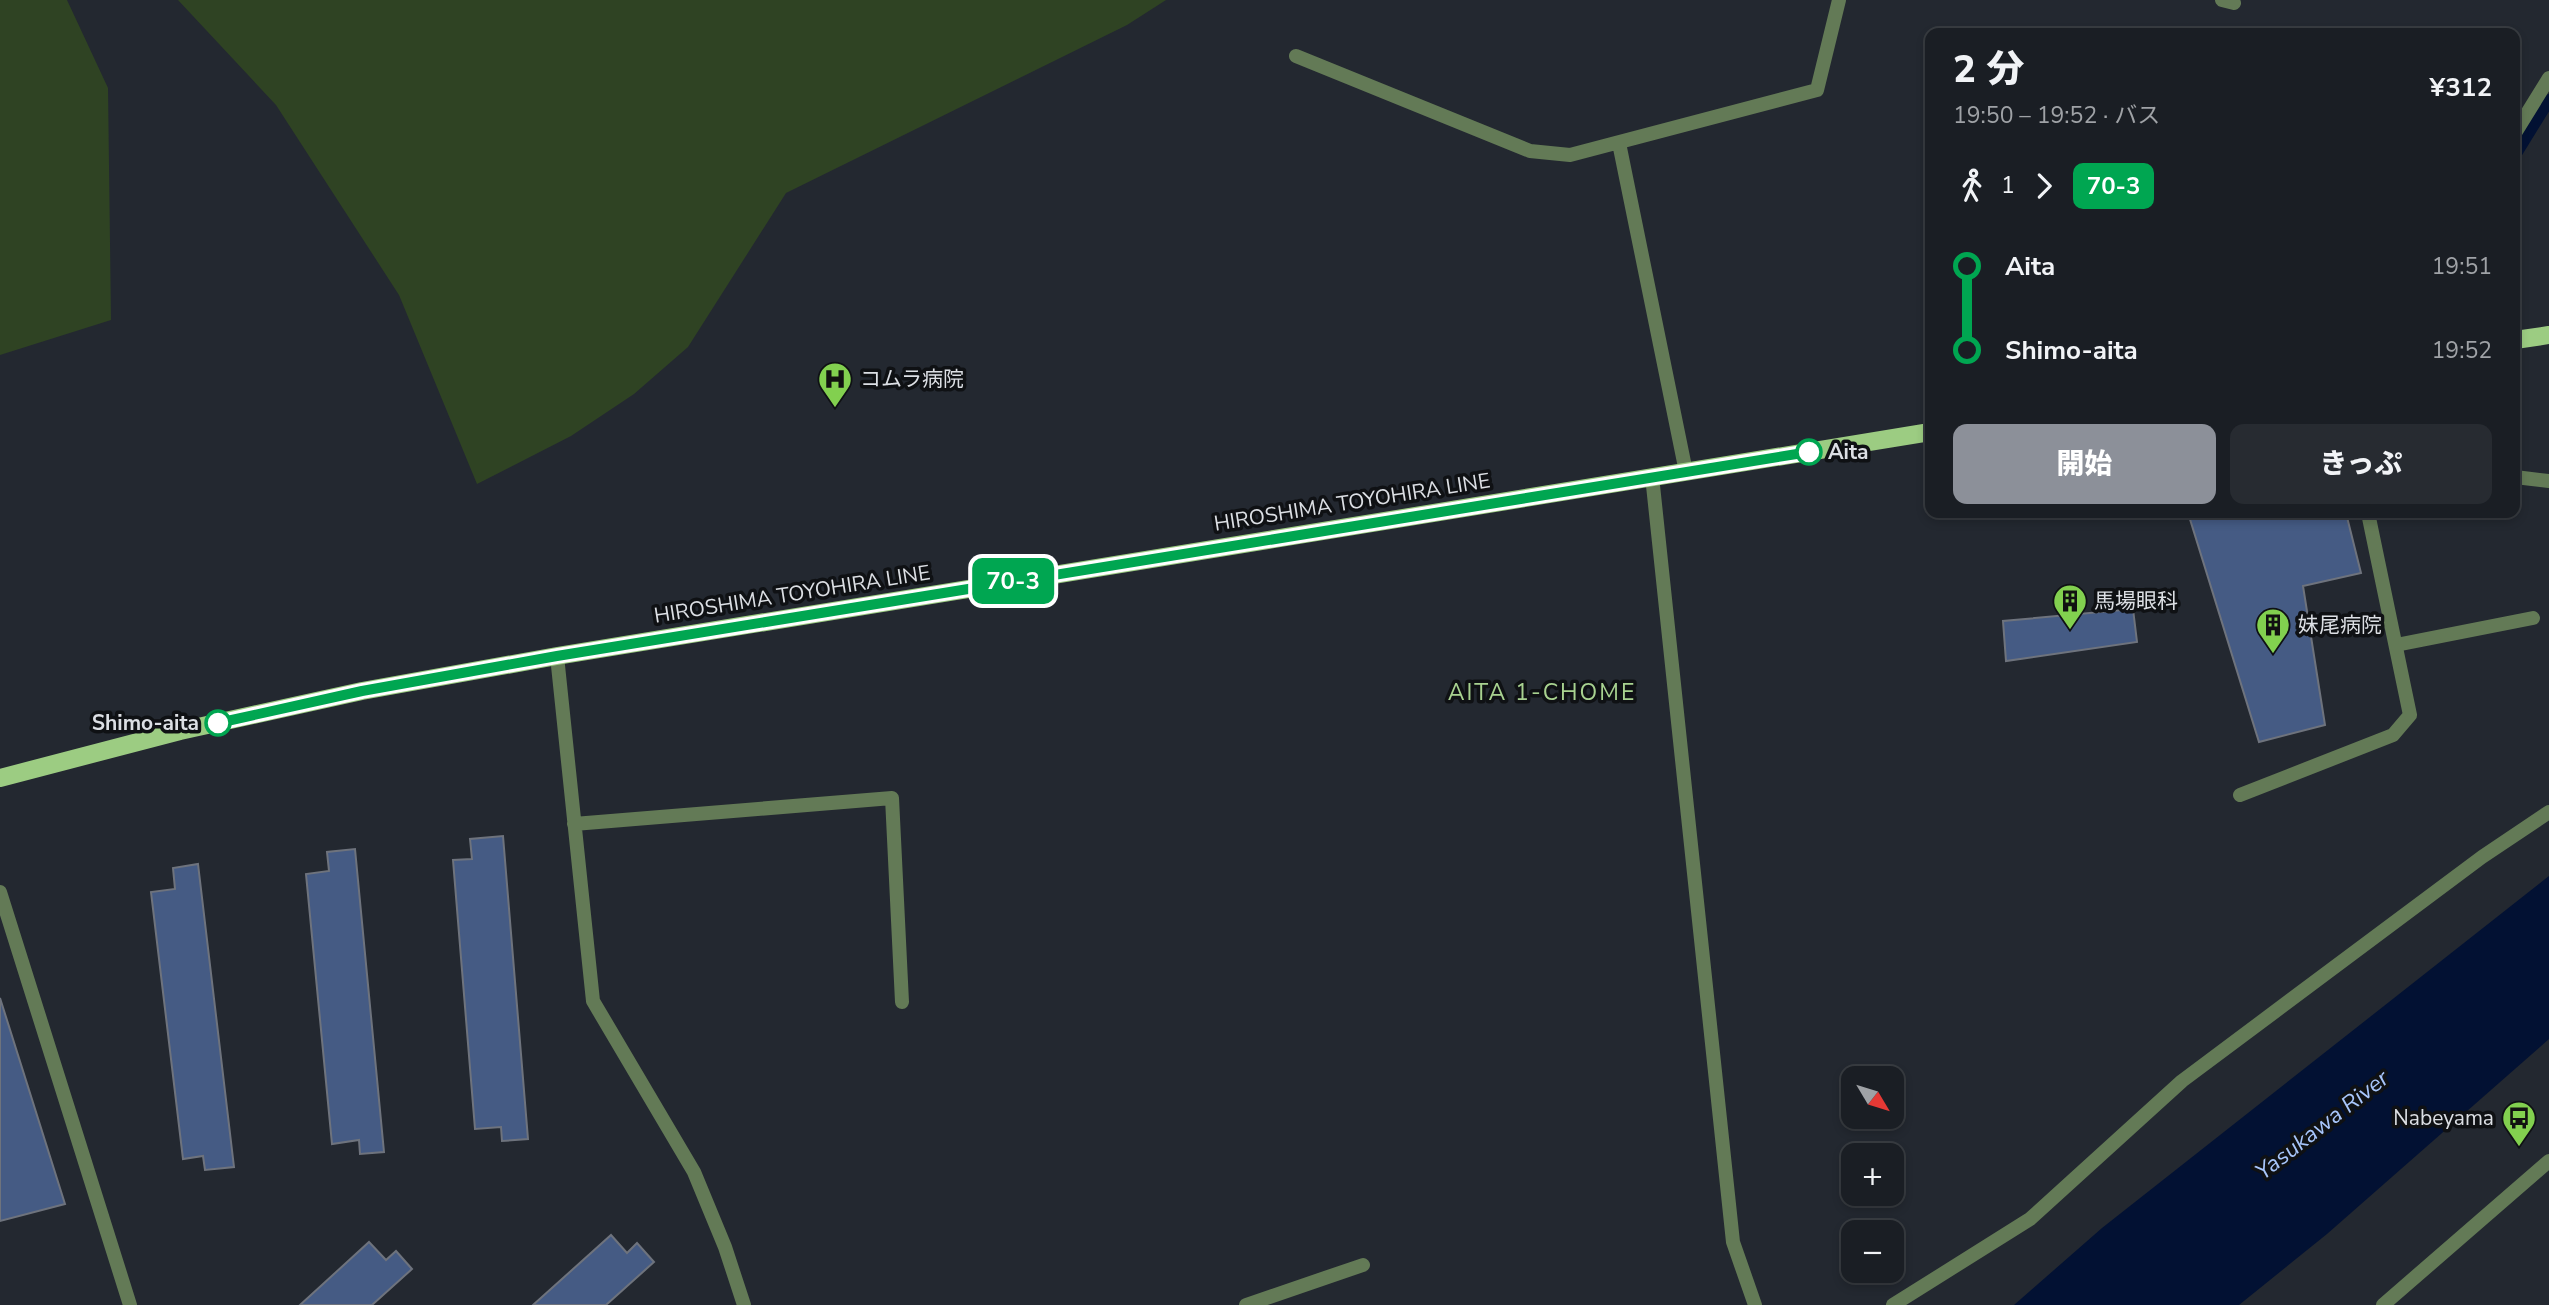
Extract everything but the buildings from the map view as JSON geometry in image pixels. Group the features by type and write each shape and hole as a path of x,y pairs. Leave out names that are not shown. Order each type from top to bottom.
{"main road":[{"path":"2520,339 2549,335"},
{"name":"HIROSHIMA TOYOHIRA LINE","path":"0,778 180,731 362,691 557,656 1925,433"}],"street":[{"path":"1296,56 1530,151 1570,155 1817,90 1839,0"},
{"path":"2520,125 2549,78"},
{"path":"1619,143 1686,472"},
{"path":"1652,476 1733,1242 1755,1305"},
{"path":"2520,478 2549,481"},
{"path":"2240,795 2393,734 2410,715 2369,518"},
{"path":"2396,645 2533,618"},
{"path":"557,656 593,1001 694,1172 725,1247 744,1305"},
{"path":"574,824 892,798 902,1002"},
{"path":"1893,1305 2030,1219 2182,1081 2482,857 2549,812"},
{"path":"0,891 130,1305"},
{"path":"2383,1305 2549,1161"},
{"path":"1246,1305 1363,1265"}],"green space":[{"path":"0,0 67,0 108,88 111,320 0,355"},
{"path":"178,0 1166,0 1127,25 786,193 688,347 634,394 571,436 477,484 399,295 276,105"}],"water":[{"name":"Yasukawa River","path":"2549,876 2549,1039 2327,1234 2239,1305 2014,1305 2102,1228"}],"waterway":[{"path":"2520,147 2549,100"}],"bus line":[{"name":"70-3","path":"218,723 362,691 557,656 1809,452"}],"place":[{"name":"コムラ病院","path":"835,409"},
{"name":"Aita","path":"1809,452"},
{"name":"馬場眼科","path":"2070,631"},
{"name":"妹尾病院","path":"2273,655"},
{"name":"Shimo-aita","path":"218,723"},
{"name":"Nabeyama","path":"2519,1148"}],"district":[{"name":"AITA 1-CHOME","path":"1542,692"}]}
